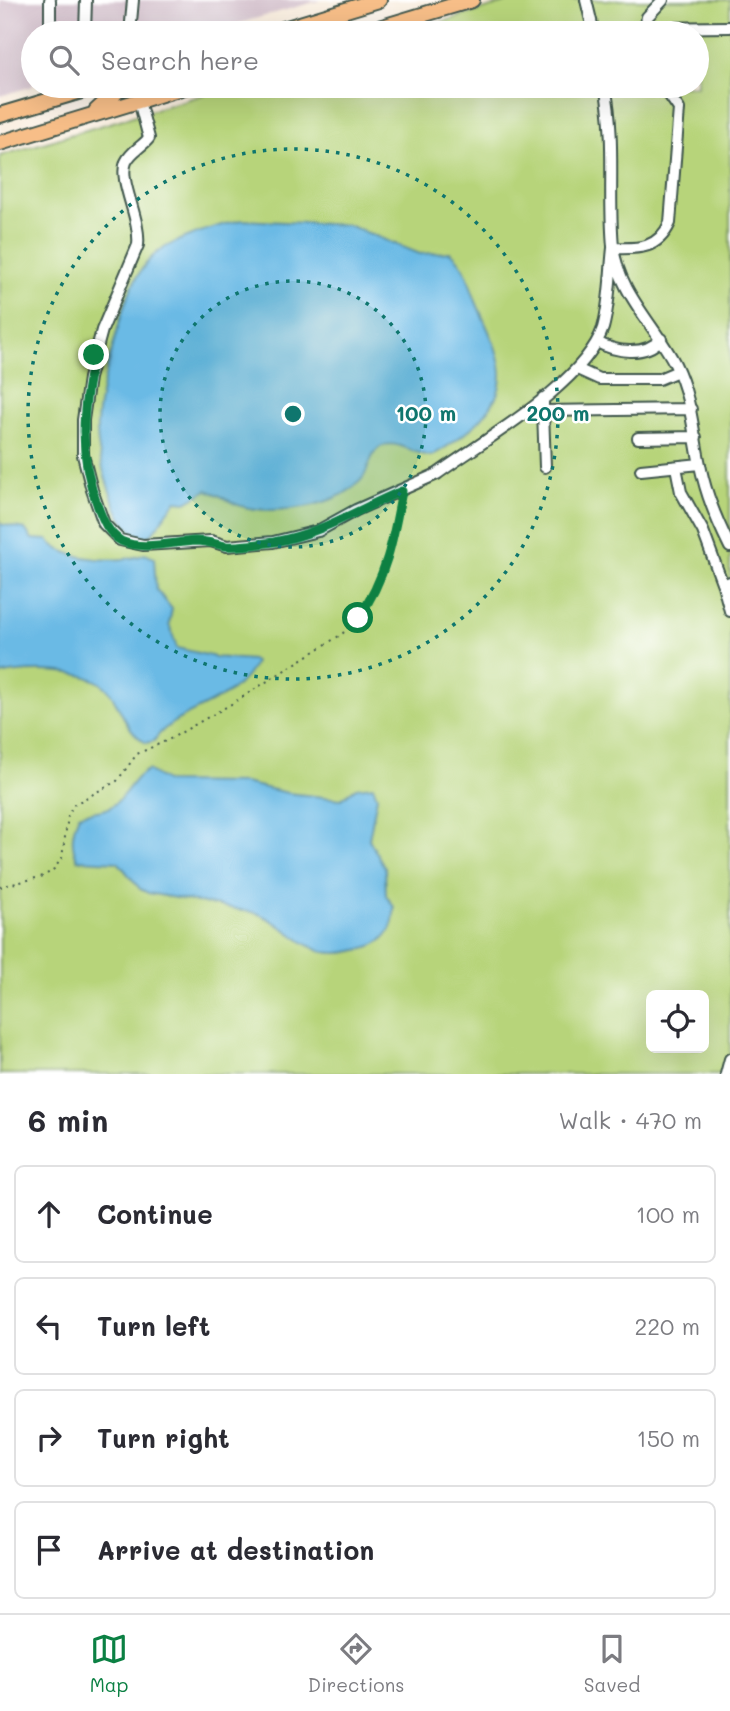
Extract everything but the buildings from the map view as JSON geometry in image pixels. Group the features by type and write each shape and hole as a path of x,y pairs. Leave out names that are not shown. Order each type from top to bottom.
{"main road":[{"path":"402,21 472,0"},
{"path":"309,21 373,1"},
{"path":"0,116 59,98"},
{"path":"89,116 109,98"},
{"path":"0,143 148,98"}],"street":[{"path":"50,0 50,21"},
{"path":"85,21 86,0"},
{"path":"131,21 133,0"},
{"path":"586,0 591,21"},
{"path":"646,21 663,0"},
{"path":"709,28 730,27"},
{"path":"139,101 149,138 128,158 123,171 139,225 138,244 102,330 89,378 83,420 85,465 104,524 120,540 134,545 211,541 227,546 273,542 318,531 356,510 436,474 543,398 578,369 597,342 607,309 613,248 613,150 606,98"},
{"path":"613,248 644,249 664,236 670,223 679,109 671,98"},
{"path":"613,248 635,304 661,339 678,371 691,409 700,464 713,509 730,547"},
{"path":"597,342 613,350 635,350 651,348 661,339"},
{"path":"578,369 599,379 659,379 678,371"},
{"path":"543,398 545,467"},
{"path":"543,411 691,409"},
{"path":"638,438 696,437"},
{"path":"640,470 700,464"},
{"path":"676,467 681,492 703,531 726,584 730,611"},
{"path":"726,1074 730,1059"}],"path":[{"path":"0,887 44,876 54,869 62,858 68,816 73,805 117,781 137,754 170,739 266,683 342,634 370,601 387,558 402,491"}],"shaded area":[{"path":"0,0 128,0 126,21 21,21 21,90 0,96"},
{"path":"138,0 321,0 247,21 136,21"}],"green space":[{"path":"515,0 730,0 730,1074 0,1074 0,156 192,98 709,98 709,21 445,21"}],"water":[{"path":"242,220 348,225 420,254 450,252 464,269 497,352 501,381 497,395 489,410 475,425 431,456 396,445 380,447 362,479 338,496 305,507 271,510 241,506 207,490 186,502 176,501 150,536 138,536 125,523 116,508 104,475 97,438 102,388 122,312 142,268 158,252 193,235"},
{"path":"0,524 25,529 32,539 48,540 56,547 80,556 109,560 145,554 154,558 156,589 172,609 169,624 177,648 215,657 252,660 255,662 247,676 235,688 175,721 154,741 146,743 133,732 109,691 100,683 57,672 0,675"},
{"path":"148,770 167,782 244,783 288,793 341,799 356,788 373,786 377,797 369,839 385,868 386,895 394,907 392,926 386,936 371,946 350,952 320,951 257,913 148,893 140,889 118,862 78,860 73,838 79,815 112,806 142,773"}],"route":[{"path":"94,355 85,400 83,455 104,524 123,541 143,545 211,541 227,546 273,542 318,531 356,510 402,491 394,533 378,584 358,618"}]}
